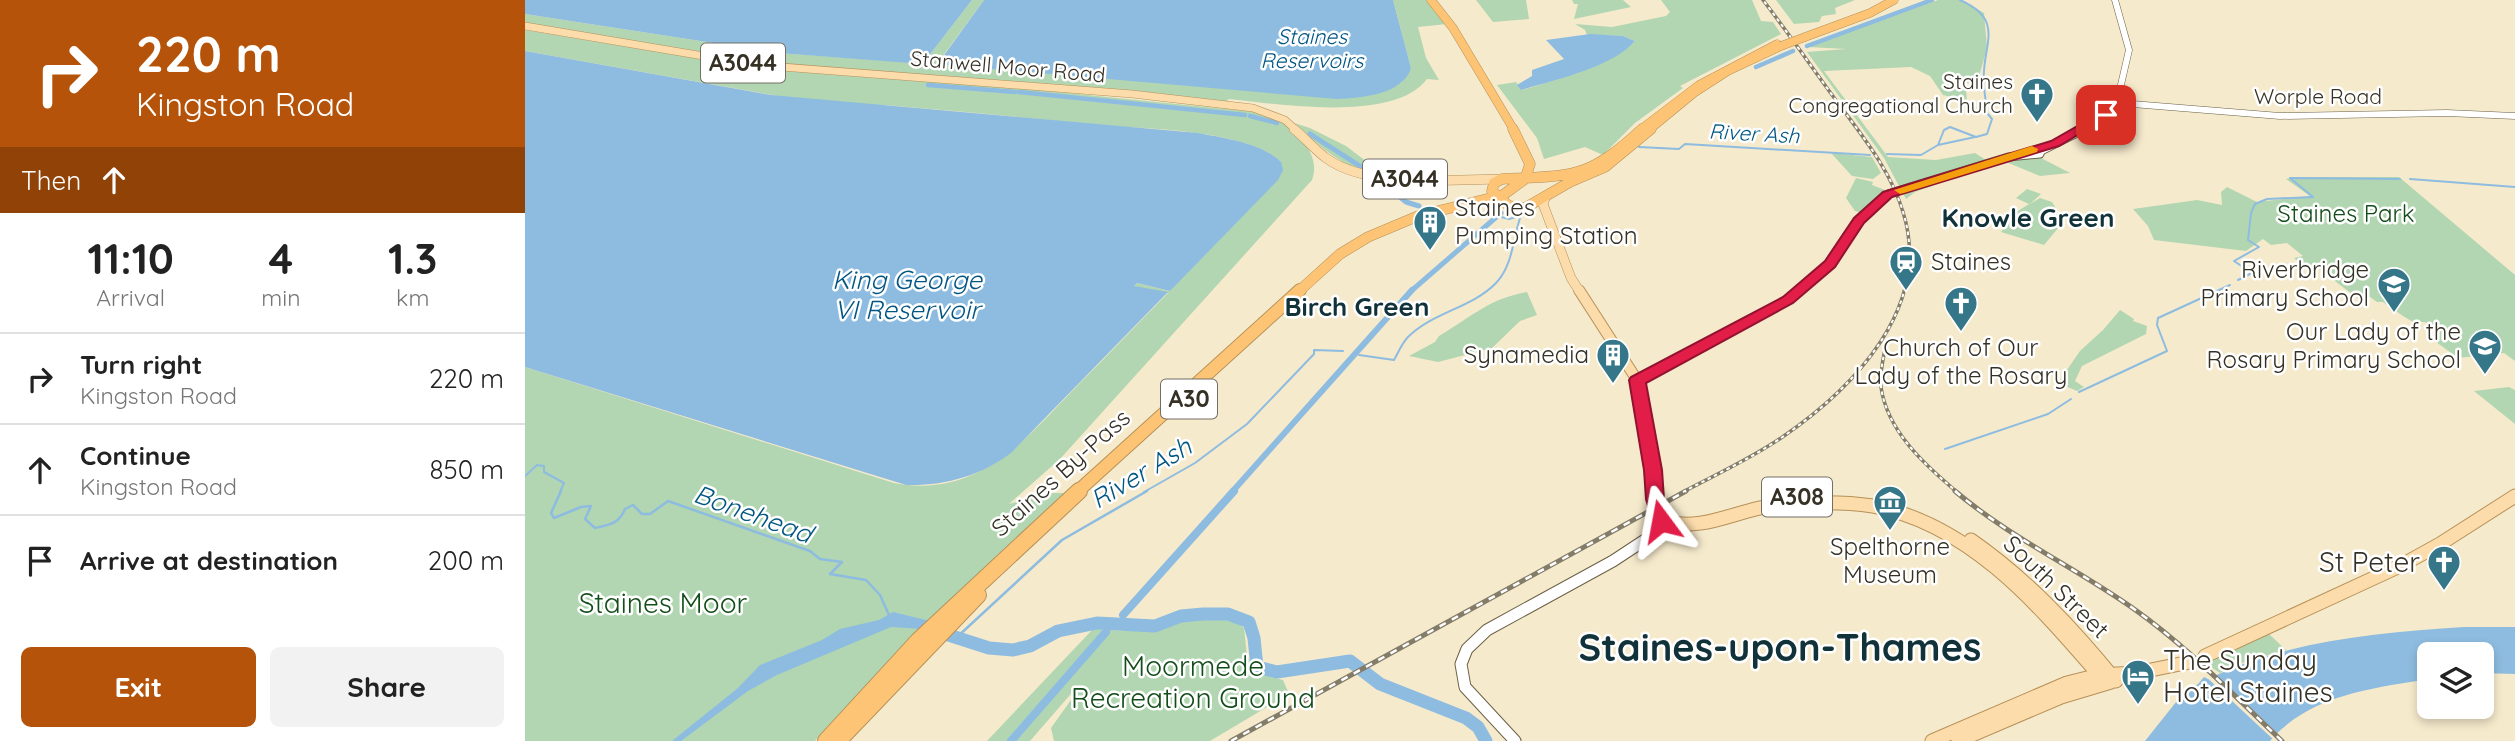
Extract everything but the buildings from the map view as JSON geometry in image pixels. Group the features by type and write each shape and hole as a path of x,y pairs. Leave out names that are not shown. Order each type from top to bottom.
{"highway":[{"path":"1431,0 1453,28 1522,143 1530,164 1528,178"},
{"path":"1437,0 1457,26 1531,145 1538,162 1555,175 1560,181 1560,187"},
{"path":"1803,36 1888,0"},
{"path":"1517,208 1495,194 1502,179 1577,174 1603,162 1660,113 1710,80 1779,45 1870,13 1894,0"},
{"path":"1480,203 1517,208 1614,161 1671,110 1710,80"},
{"path":"1528,178 1538,162"},
{"name":"A30","path":"1495,194 1519,192 1528,178"},
{"name":"Staines By-Pass","path":"826,741 1115,456 1340,254 1401,221 1441,209 1480,203 1495,194"},
{"name":"Staines By-Pass","path":"838,741 924,642"}],"main road":[{"name":"Stanwell Moor Road","path":"525,26 757,65 1109,92 1253,108 1285,120 1327,159 1351,171 1399,179 1470,178"},
{"name":"A3044","path":"1470,178 1502,179"},
{"name":"A3044","path":"1470,178 1495,194"},
{"path":"1546,196 1543,204 1571,278 1637,380 1666,520"},
{"path":"1517,208 1536,210 1543,214 1556,239"},
{"name":"South Street","path":"1666,520 1690,518 1772,499 1803,496 1867,498 1890,503 1941,523 1982,547 2026,583 2086,645 2108,678"},
{"path":"2205,656 2428,552 2483,512 2515,496"},
{"name":"South Street","path":"1666,520 1687,526 1752,509 1803,502 1856,503 1903,513 1956,538 1998,569 2108,678"},
{"path":"2086,645 2117,665 2141,672"},
{"path":"1932,741 2062,685 2190,662"},
{"path":"1958,741 2108,678"}],"street":[{"path":"1637,380 1788,300 1830,264 1859,221 1888,194 2055,143 2085,128 2120,103 2120,89 2129,50 2115,0"},
{"name":"Worple Road","path":"2120,103 2195,112 2301,116 2455,113 2515,116"},
{"path":"1515,741 1465,687 1460,670 1467,649 1487,630 1613,561 1651,536 1666,520"}],"green space":[{"path":"972,0 984,0 939,61 1389,89 1402,82 1411,68 1393,0 1428,0 1447,24 1418,27 1426,58 1439,80 1427,79 1411,93 1389,101 1363,106 1334,107 1229,99 1226,102 747,62 525,25 525,14 778,53 905,62 913,58 910,63 928,57"},
{"path":"1476,0 1526,0 1529,19 1493,22"},
{"path":"1572,0 1623,0 1631,7 1574,19 1578,4 1574,4"},
{"path":"1661,0 1752,0 1761,21 1773,22 1781,34 1680,86 1683,88 1635,123 1603,155 1585,147 1544,159 1537,138 1497,85 1516,82 1522,90 1613,58 1635,41 1623,36 1587,35 1585,30 1575,24 1612,27 1666,16 1670,12"},
{"path":"1776,0 1855,0 1835,8 1836,14 1822,16 1819,22 1794,24"},
{"path":"1938,0 1961,0 1984,13 1987,48 1980,73 1982,82 1961,83 1966,88 1967,101 1943,95 1930,76 1911,67 1824,71 1888,157 1936,160 1975,153 1989,162 1966,167 1976,170 1915,192 1906,199 1884,158 1807,52 1846,49 1808,47"},
{"name":"Staines Moor","path":"525,30 761,69 918,78 1266,113 1285,124 1309,149 1314,169 1312,180 1060,459 1009,504 1048,493 1066,493 916,632 815,741 525,741 525,367 894,483 924,486 951,482 976,473 998,460 1039,425 1168,293 1133,287 1137,283 1170,291 1281,162 1264,151 1241,142 1186,132 886,105 869,115 525,51"},
{"path":"1294,123 1346,146 1379,171 1401,175 1366,171 1341,161"},
{"path":"1831,153 1872,157 1881,173 1873,179 1852,176"},
{"path":"2039,157 2070,173 2040,176 2006,162"},
{"name":"Staines Park","path":"2399,177 2515,275 2515,361 2504,353 2458,358 2432,339 2438,338 2434,334 2437,331 2425,322 2413,322 2383,302 2377,302 2370,297 2364,298 2368,303 2364,303 2319,269 2309,270 2294,258 2303,256 2287,243 2271,245 2263,239 2246,251 2154,240 2148,226 2133,209 2197,200 2222,205 2221,192 2227,187 2257,202 2310,196 2286,179"},
{"path":"1856,178 1873,182 1872,185 1885,190 1861,213 1855,211 1846,198"},
{"path":"2027,189 2041,194 2030,204 2040,198 2052,202 2064,221 2044,245 2001,232 2013,214 2029,204 2016,198"},
{"path":"1527,292 1537,315 1520,321 1492,348 1438,362 1409,356 1435,342 1439,336 1481,309 1502,299"},
{"path":"2120,310 2134,319 2133,321 2147,326 2146,334 2082,366 2075,381 2084,387 2077,391 2058,383 2080,351"},
{"path":"2509,387 2515,390 2515,424 2474,391"},
{"name":"Moormede Recreation Ground","path":"1196,616 1197,620 1222,619 1244,628 1247,656 1260,674 1283,680 1289,694 1210,741 1054,741 1051,728 1078,690 1076,688 1030,741 987,741 1093,629 1124,631 1132,622"},
{"path":"2268,633 2286,650 2242,663 2220,673 2205,663"}],"water":[{"path":"525,0 972,0 928,57 910,63 778,53 525,14"},
{"name":"Staines Reservoirs","path":"984,0 1393,0 1411,68 1399,84 1390,89 1368,96 1337,99 947,65 939,62"},
{"path":"1590,34 1623,36 1635,41 1613,58 1583,72 1521,90 1517,85 1532,76 1532,70 1564,59 1546,40"},
{"name":"King George VI Reservoir","path":"525,51 771,95 1198,133 1242,142 1264,150 1281,162 1283,170 1278,180 1170,291 1137,283 1134,286 1168,292 1011,453 987,468 961,478 935,484 906,485 525,367"},
{"path":"893,612 930,621 923,629 891,627 777,675 748,691 681,741 672,741 738,688 760,665 822,640 840,629 879,620"},
{"path":"2464,627 2515,627 2515,674 2494,673 2494,642 2417,642 2417,681 2364,690 2323,704 2303,713 2270,741 2145,741 2184,692 2204,677 2208,679 2270,655 2302,647 2399,632"}],"pier":[{"path":"2213,673 2280,736 2275,741 2203,674"}],"waterway":[{"path":"1807,46 1932,0"},
{"name":"River Ash","path":"1960,0 1975,8 1988,26 1984,85"},
{"path":"1756,67 1793,51"},
{"path":"928,85 1015,92"},
{"name":"River Ash","path":"1938,145 1944,130 1950,127 1976,137 1987,134 1992,119 1987,113 1984,87"},
{"path":"1019,92 1245,115"},
{"path":"1250,116 1277,123"},
{"path":"1310,134 1363,168"},
{"name":"River Ash","path":"1938,145 1975,137"},
{"name":"River Ash","path":"1639,147 1679,149 1685,144 1870,155"},
{"name":"River Ash","path":"1887,154 1921,155 1938,145"},
{"path":"2238,280 2252,273 2234,261 2259,247 2248,240 2251,213 2255,204 2267,199 2313,197 2290,178 2400,179"},
{"path":"2410,179 2515,187"},
{"path":"1380,181 1388,187"},
{"path":"1395,193 1406,202 1419,206"},
{"name":"River Ash","path":"1359,355 1394,360 1406,339 1418,329 1476,298 1496,283 1510,258 1522,212"},
{"path":"1411,291 1501,213"},
{"path":"1497,216 1509,219 1520,216"},
{"path":"2079,392 2167,351 2157,325 2158,318 2230,285"},
{"path":"1232,492 1411,291"},
{"name":"River Ash","path":"1144,492 1195,463 1247,424 1314,354 1314,350 1343,351"},
{"path":"1945,449 2048,414 2071,399"},
{"name":"Bonehead","path":"525,476 537,465 544,466 544,472 564,483 560,492"},
{"name":"Bonehead","path":"561,491 551,513 554,518 581,507 591,506 585,519 595,528 613,523 625,509 633,505 642,514 650,514 668,501 810,551 820,559 842,562 830,574 866,580 880,595 889,615"},
{"name":"River Ash","path":"956,638 1062,540 1147,491"},
{"path":"1123,615 1234,491"},
{"path":"936,631 989,648 1013,650 1030,646 1058,631 1097,623 1155,626 1181,616 1228,614 1249,622 1254,638 1257,667 1277,672 1350,661 1380,684 1466,718 1478,727 1486,741"},
{"path":"1011,741 1106,632"}],"railway":[{"path":"1683,492 1769,446 1835,395 1859,370 1880,342 1897,312 1907,280 1909,247 1903,212 1884,168 1763,0"},
{"path":"1886,343 1881,387 1891,418 1920,459 1957,492"},
{"path":"1231,741 1686,491"},
{"path":"1955,491 2020,538 2112,594 2154,624 2210,672 2282,741"}],"slow traffic":[{"path":"1900,190 2032,149"}],"place":[{"name":"Staines Congregational Church","path":"2037,124"},
{"name":"Staines Pumping Station","path":"1430,252"},
{"name":"Staines","path":"1906,292"},
{"name":"Riverbridge Primary School","path":"2394,314"},
{"name":"Church of Our Lady of the Rosary","path":"1961,333"},
{"name":"Our Lady of the Rosary Primary School","path":"2485,376"},
{"name":"Synamedia","path":"1613,385"},
{"name":"Spelthorne Museum","path":"1890,532"},
{"name":"St Peter","path":"2444,592"},
{"name":"The Sunday Hotel Staines","path":"2138,706"}],"district":[{"name":"Knowle Green","path":"2028,218"},
{"name":"Birch Green","path":"1357,307"},
{"name":"Staines-upon-Thames","path":"1780,648"}],"route":[{"path":"1661,521 1653,489 1653,470 1637,380 1788,300 1830,264 1859,221 1888,194 2055,143 2106,115"}]}
